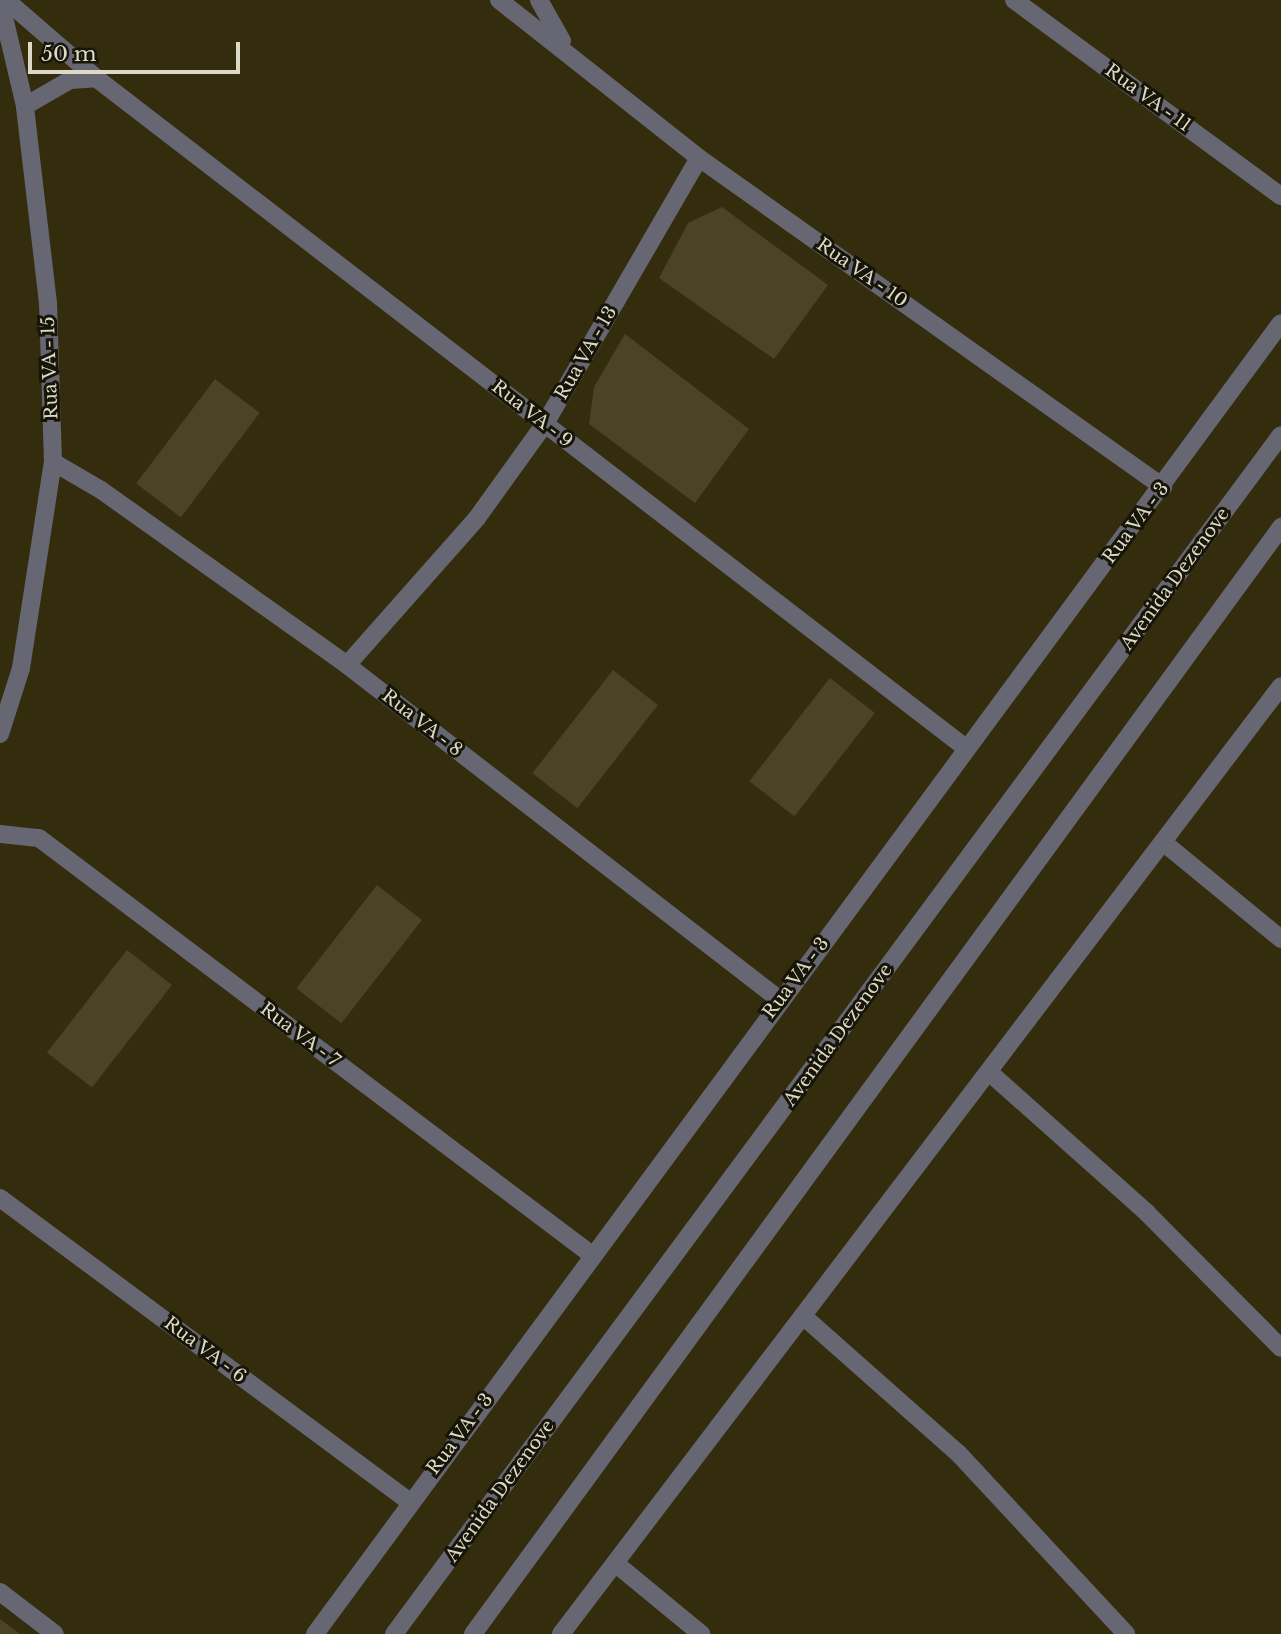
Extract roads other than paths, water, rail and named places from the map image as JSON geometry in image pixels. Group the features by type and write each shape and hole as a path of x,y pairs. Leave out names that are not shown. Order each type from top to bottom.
{"street":[{"name":"Rua VA - 15","path":"0,0 25,106 48,303 53,462 21,668 0,734"},
{"name":"Rua VA - 9","path":"6,0 96,78 967,749"},
{"name":"Rua VA - 10","path":"499,0 568,50 699,158 1163,487"},
{"name":"Rua VA - 10","path":"539,0 568,50"},
{"name":"Rua VA - 11","path":"1014,0 1281,196"},
{"path":"25,106 70,80 96,78"},
{"name":"Rua VA - 13","path":"347,665 477,518 544,424 699,158"},
{"name":"Rua VA - 3","path":"315,1634 1281,324"},
{"name":"Avenida Dezenove","path":"394,1634 1281,435"},
{"name":"Rua VA - 8","path":"53,462 101,490 347,665 780,1000"},
{"path":"473,1634 1281,527"},
{"path":"561,1634 1281,686"},
{"name":"Rua VA - 7","path":"0,834 39,838 592,1255"},
{"path":"1163,842 1281,939"},
{"path":"989,1072 1147,1213 1281,1348"},
{"name":"Rua VA - 6","path":"0,1198 410,1502"},
{"path":"803,1316 958,1453 1126,1634"},
{"path":"615,1563 701,1634"},
{"path":"0,1592 55,1634"}]}
